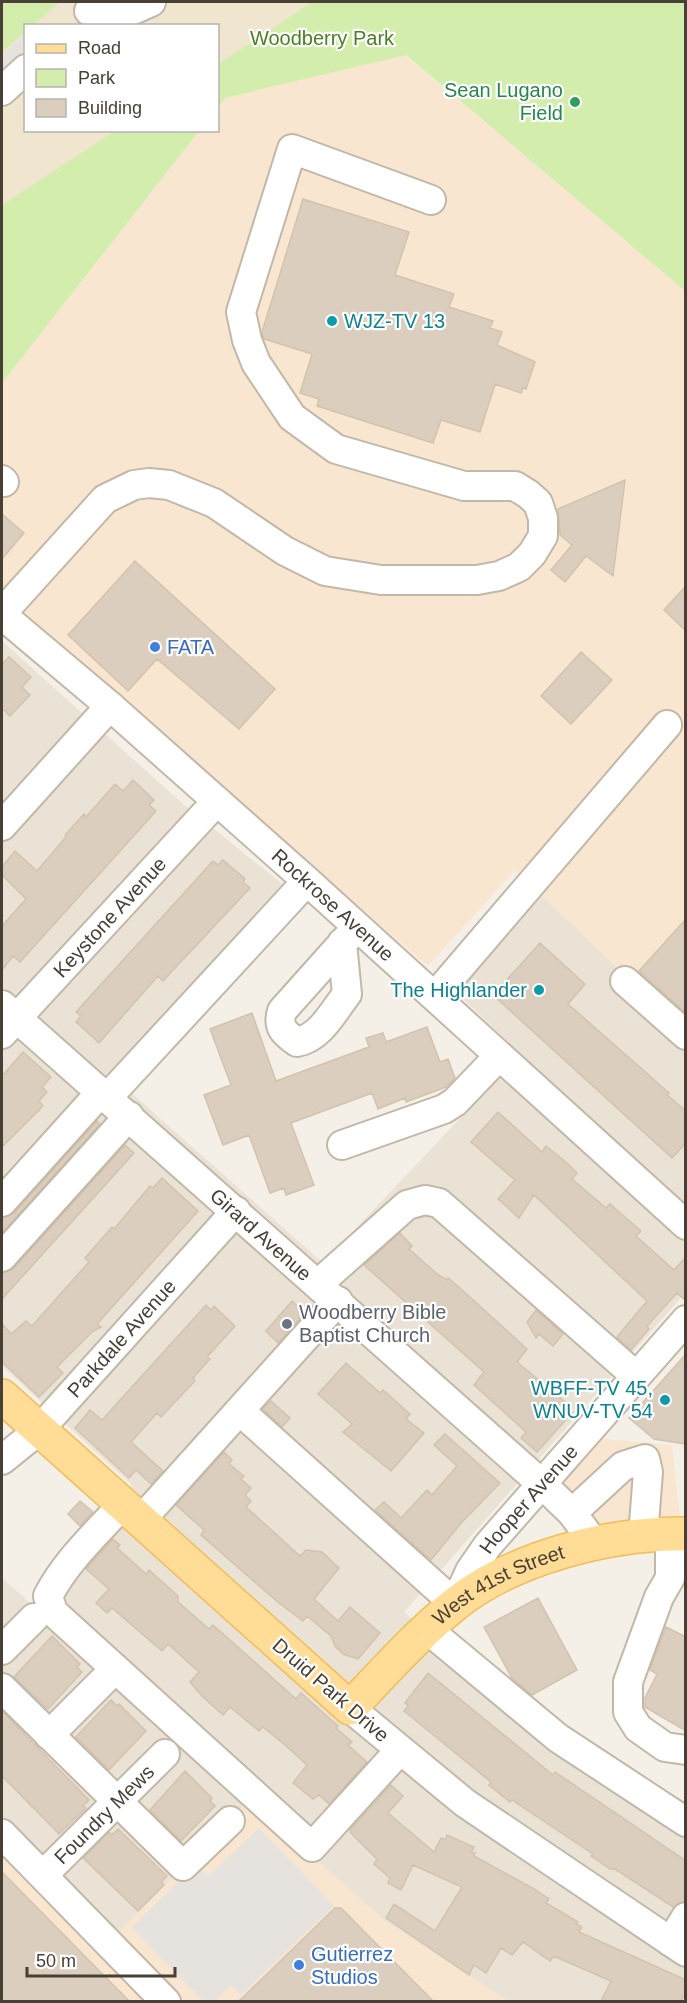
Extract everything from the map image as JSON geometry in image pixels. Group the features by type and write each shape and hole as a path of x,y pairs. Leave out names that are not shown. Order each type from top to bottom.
{"main road":[{"name":"Druid Park Drive","path":"2,1396 350,1708"},
{"name":"West 41st Street","path":"350,1708 427,1629 455,1604 524,1566 595,1544 666,1535"}],"street":[{"path":"81,13 126,13 151,2"},
{"path":"2,91 24,71"},
{"path":"2,614 105,499 134,485 149,483 169,485 214,503 285,551 326,571 381,580 445,582 499,576 519,567 532,554 543,536 543,518 538,503 528,494 515,486 464,486 336,449 292,417 256,363 247,340 241,312 292,149 431,200"},
{"name":"Rockrose Avenue","path":"2,614 110,706 307,881 350,935 435,996 686,1225"},
{"path":"2,826 110,706"},
{"path":"435,996 668,725"},
{"name":"Keystone Avenue","path":"7,1019 217,801"},
{"path":"2,1202 307,881"},
{"path":"625,981 686,1035"},
{"name":"Girard Avenue","path":"7,1019 129,1116 328,1292 543,1485 572,1513 595,1544"},
{"path":"342,1144 434,1115 455,1102 499,1056"},
{"path":"2,1257 129,1116"},
{"path":"400,1750 312,1847 53,1612 48,1596 64,1569 131,1513 240,1412 328,1292 407,1205 425,1200 439,1203 636,1376"},
{"name":"Parkdale Avenue","path":"2,1460 39,1430 236,1211"},
{"name":"Hooper Avenue","path":"455,1604 470,1571 488,1545 686,1320"},
{"path":"240,1412 455,1604"},
{"path":"572,1513 623,1466 645,1459 678,1579 660,1597 628,1682 628,1712 638,1728 665,1747 686,1750"},
{"path":"2,1650 34,1618"},
{"path":"427,1629 558,1738 686,1822"},
{"path":"49,1735 104,1680"},
{"path":"2,1688 183,1866 230,1821"},
{"name":"Druid Park Drive","path":"350,1708 491,1822 678,1947"},
{"name":"Foundry Mews","path":"43,1875 165,1754"},
{"path":"2,1834 166,2001"},
{"path":"678,1947 686,1917"}],"shaded area":[{"path":"2,2 312,2 219,63 219,24 24,24 24,132 114,132 2,205"},
{"path":"24,35 24,82 2,102 2,55"},
{"path":"405,55 685,291 685,1032 515,870 428,966 2,600 2,383 198,132 219,132 219,106 225,98"},
{"path":"2,641 183,804 302,900 127,1089 323,1263 521,1054 457,993 459,987 539,893 685,1032 685,1293 404,1612 553,1733 685,1822 685,2001 508,2001 386,1922 312,1856 253,1796 109,1942 2,1833 2,1578 29,1602 36,1602 132,1485 2,1366"},
{"path":"582,1437 672,1445 682,1535 594,1543 539,1486"},
{"path":"253,1796 312,1856 386,1922 508,2001 2,2001 2,1833 109,1942"},
{"path":"259,1828 334,1906 241,1995 231,1985 214,2001 203,2001 131,1927 196,1865 208,1876"}],"green space":[{"path":"2,2 60,2 34,24 24,24 24,33 2,52"},
{"name":"Woodberry Park","path":"312,2 685,2 685,291 406,55 225,98 219,106 219,63"},
{"path":"113,132 198,132 2,383 2,205"}],"building":[{"name":"WJZ-TV 13","path":"303,199 409,232 395,275 454,294 449,307 493,321 490,328 502,332 497,345 535,362 526,389 523,388 521,393 495,384 480,432 441,420 433,443 317,406 319,399 300,393 312,354 264,339 262,332"},
{"path":"625,480 613,576 586,556 565,582 551,570 572,545 560,535 558,509"},
{"path":"2,514 24,533 2,559"},
{"name":"FATA","path":"135,561 275,689 239,729 157,659 128,691 68,635"},
{"path":"686,586 686,631 664,610"},
{"path":"581,652 612,680 571,724 541,696"},
{"path":"9,657 31,677 22,687 30,695 10,716 2,708 2,664"},
{"path":"133,780 154,800 149,805 156,811 20,962 13,956 2,970 2,926 26,899 2,875 2,867 15,851 37,871 66,837 65,835 84,814 86,817 115,784 123,791"},
{"path":"223,860 245,879 243,882 250,888 163,981 158,976 99,1043 76,1022 81,1016 76,1012 213,861 218,865"},
{"path":"686,919 686,1013 639,971"},
{"path":"540,943 585,984 568,1004 669,1093 667,1095 686,1111 686,1143 672,1158 493,995"},
{"path":"252,1013 276,1081 369,1047 366,1038 383,1033 386,1042 427,1027 440,1062 448,1059 455,1078 446,1087 406,1102 405,1098 378,1109 372,1093 291,1123 314,1185 286,1195 284,1188 270,1193 249,1135 223,1145 204,1095 231,1085 210,1029"},
{"path":"23,1052 51,1077 42,1087 47,1092 39,1101 43,1106 2,1147 2,1076"},
{"path":"498,1112 542,1152 546,1146 567,1163 577,1173 572,1179 606,1208 610,1204 641,1231 636,1236 674,1270 686,1257 686,1301 677,1293 647,1326 649,1329 631,1350 617,1337 647,1301 534,1195 519,1218 498,1199 515,1180 471,1142"},
{"path":"97,1121 100,1124 2,1233 2,1218 14,1213"},
{"path":"125,1145 134,1153 2,1299 2,1273 14,1268"},
{"path":"162,1178 198,1211 97,1324 101,1327 92,1332 57,1367 63,1373 39,1397 2,1362 2,1324 11,1334 26,1321 32,1326 89,1262 85,1258 112,1227 114,1229 150,1186 153,1188"},
{"path":"400,1233 412,1246 409,1249 437,1274 447,1280 448,1278 461,1289 527,1349 517,1362 571,1407 569,1409 572,1413 537,1452 521,1438 526,1432 474,1385 484,1372 364,1265"},
{"name":"Woodberry Bible Baptist Church","path":"292,1301 305,1313 278,1343 266,1331"},
{"path":"206,1305 211,1310 214,1306 235,1326 207,1357 210,1359 193,1378 195,1381 161,1417 157,1413 131,1442 163,1471 151,1484 136,1470 129,1478 75,1428 90,1410 102,1420"},
{"path":"536,1310 563,1334 553,1346 539,1334 536,1338 527,1322"},
{"name":"WBFF-TV 45, WNUV-TV 54","path":"686,1354 686,1444 654,1439 629,1418"},
{"path":"346,1363 380,1393 383,1390 410,1414 406,1419 424,1433 391,1471 343,1432 352,1424 318,1394"},
{"path":"271,1401 290,1418 282,1427 263,1409"},
{"path":"445,1434 500,1483 462,1522 431,1560 375,1510 384,1502 401,1518 427,1490 432,1495 457,1466 434,1445"},
{"path":"224,1452 232,1460 229,1464 244,1476 241,1479 251,1488 245,1495 251,1501 246,1507 300,1556 306,1550 322,1552 339,1568 314,1599 338,1621 350,1607 380,1633 358,1659 343,1654 335,1646 331,1636 307,1616 303,1621 279,1603 201,1535 204,1530 176,1505"},
{"path":"80,1501 93,1512 80,1526 68,1514"},
{"path":"113,1539 120,1545 117,1548 146,1574 149,1570 178,1596 178,1602 209,1629 213,1625 296,1699 301,1693 338,1726 336,1728 352,1742 348,1745 367,1762 329,1804 319,1795 313,1799 293,1783 307,1765 285,1745 263,1727 259,1731 230,1707 223,1715 202,1696 190,1682 199,1672 168,1644 162,1651 112,1608 107,1613 96,1603 109,1589 86,1569"},
{"path":"538,1598 577,1670 532,1695 512,1678 484,1627"},
{"path":"666,1627 686,1637 686,1731 645,1707 645,1698 657,1674 650,1670"},
{"path":"52,1636 80,1664 77,1667 82,1672 48,1709 14,1677"},
{"path":"428,1673 553,1775 555,1772 686,1861 686,1901 673,1907 615,1869 610,1869 591,1856 593,1854 512,1800 510,1802 489,1785 491,1782 404,1711 408,1706 405,1703"},
{"path":"111,1700 117,1706 119,1704 146,1731 109,1770 76,1737"},
{"path":"2,1711 89,1800 83,1806 86,1808 59,1834 2,1776"},
{"path":"185,1771 212,1798 210,1801 215,1806 181,1841 150,1810"},
{"path":"391,1785 403,1796 388,1813 434,1852 441,1838 445,1840 447,1835 474,1847 471,1852 475,1853 474,1856 534,1889 549,1899 546,1903 578,1922 576,1924 582,1927 579,1932 686,1980 686,1991 681,2001 601,2001 611,1981 558,1958 553,1957 550,1961 523,1942 512,1955 501,1948 486,1973 474,1965 469,1975 386,1918 394,1904 435,1931 462,1887 413,1865 401,1890 388,1883 390,1878 374,1864 377,1859 351,1833 350,1830"},
{"path":"118,1829 167,1876 161,1882 164,1885 138,1911 83,1858 109,1832 112,1835"},
{"path":"2,1872 129,2001 2,2001"},
{"path":"335,1908 341,1908 433,2001 239,2001"}],"place":[{"name":"Sean Lugano Field","path":"575,102"},
{"name":"WJZ-TV 13","path":"332,321"},
{"name":"FATA","path":"155,647"},
{"name":"The Highlander","path":"539,990"},
{"name":"Woodberry Bible Baptist Church","path":"287,1324"},
{"name":"WBFF-TV 45, WNUV-TV 54","path":"665,1400"},
{"name":"Gutierrez Studios","path":"299,1965"}]}
